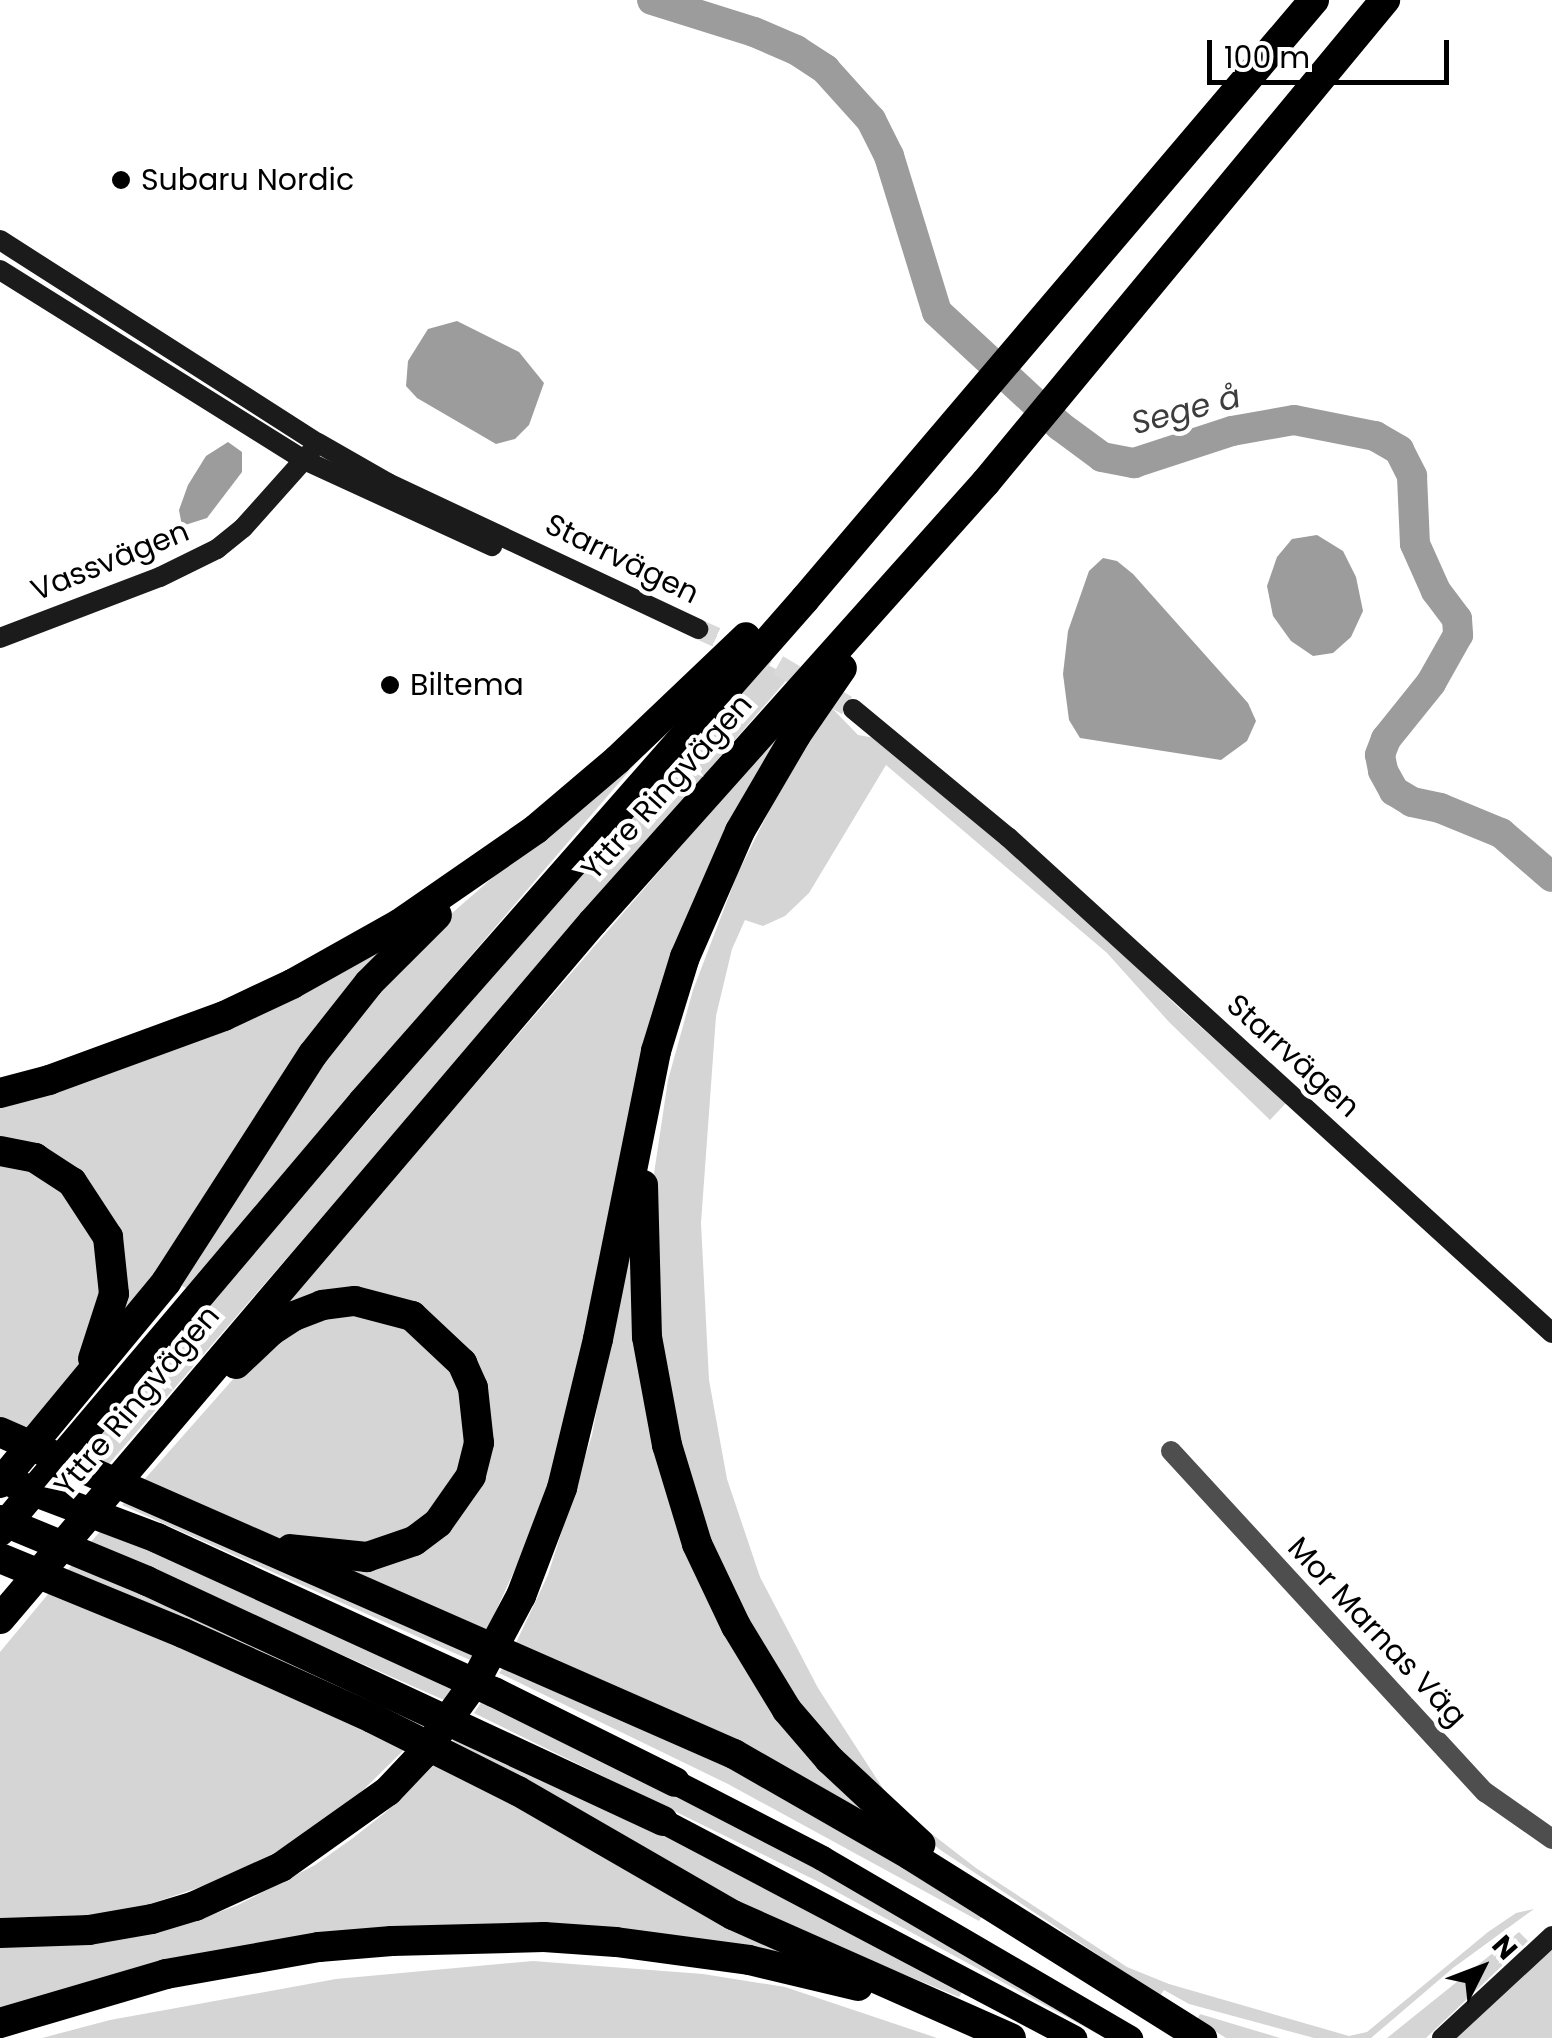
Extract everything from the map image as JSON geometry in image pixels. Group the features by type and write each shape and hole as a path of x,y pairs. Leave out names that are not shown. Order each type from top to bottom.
{"highway":[{"name":"Yttre Ringvägen","path":"0,1531 697,700 937,444 1314,0"},
{"path":"0,1933 89,1930 195,1906 280,1868 388,1791 449,1720 504,1633 543,1544 580,1424 664,1023 724,864 860,630 923,565 944,529 1108,340 1385,0"},
{"name":"Yttre Ringvägen","path":"4,1615 142,1461 567,952 860,630"},
{"path":"674,1782 494,1692 157,1538 0,1481 51,1431 166,1282 334,1026 405,947 502,855 697,700"},
{"path":"0,1093 138,1049 292,984 399,924 502,855"},
{"path":"664,1023 662,1072 642,1197 647,1336 676,1479 715,1584 788,1710 870,1801 911,1838 1108,1981"},
{"path":"0,1151 35,1158 72,1182 94,1211 114,1264 108,1324 95,1355 51,1431"},
{"path":"142,1461 260,1340 294,1316 322,1305 355,1301 412,1316 451,1350 474,1388 479,1443 471,1476 438,1523 414,1540 390,1550 367,1557 304,1553 166,1505"},
{"path":"0,1430 51,1431 166,1505 734,1754 910,1854 1202,2038"},
{"path":"0,1520 147,1581 663,1821"},
{"path":"0,1558 323,1694 518,1790 733,1915 1010,2038"},
{"path":"0,2023 93,1992 242,1959 392,1940 544,1938 749,1960 884,1994 1010,2038"}],"main road":[{"path":"674,1782 822,1858 1130,2038"},
{"path":"663,1821 1074,2038"}],"street":[{"name":"Starrvägen","path":"0,240 318,443 388,483 698,629 558,574 304,460 0,270"},
{"path":"189,389 202,368"},
{"name":"Vassvägen","path":"0,638 190,565 243,528 318,443"},
{"name":"Starrvägen","path":"853,709 1008,838 1552,1333"},
{"name":"Mor Marnas Väg","path":"1170,1451 1484,1792 1552,1839"},
{"path":"1442,2038 1552,1936"}],"shaded area":[{"path":"457,321 519,352 544,383 529,425 515,439 496,444 417,398 406,386 408,361 428,329"},
{"path":"228,442 242,452 242,472 207,518 182,526 179,510 188,485 206,456"},
{"path":"1317,535 1343,551 1356,577 1363,611 1351,637 1333,653 1313,656 1291,641 1273,616 1267,586 1277,557 1292,539"},
{"path":"1103,558 1117,561 1133,574 1248,703 1256,721 1247,741 1221,760 1080,738 1069,720 1063,674 1068,631 1089,571"},
{"path":"762,662 790,676 108,1465 82,1453"},
{"path":"829,705 858,735 887,740 1049,881 1177,1006 1286,1103 1270,1120 1169,1022 1107,953 886,765 809,893 785,916 763,926 745,920 732,949 716,1016 701,1223 709,1380 727,1479 760,1577 818,1688 884,1790 906,1814 976,1868 1127,1967 1169,1984 1349,2036 1367,2032 1488,1932 1516,1913 1534,1909 1453,1968 1371,2038 1314,2038 1189,2004 1164,1990 1160,1996 939,1849 857,1775 769,1664 693,1502 659,1342 652,1187 668,1080 693,990 737,875 805,739"},
{"path":"791,719 765,766 621,1192 542,1510 484,1637 321,1566 387,1560 486,1443 432,1320 277,1313"},
{"path":"671,722 186,1288 175,1282 318,1060 427,935"},
{"path":"410,927 109,1344 115,1232 0,1142 0,1102"},
{"path":"0,1160 46,1173 88,1217 105,1279 83,1360 29,1429 0,1417"},
{"path":"632,1222 695,1557 897,1838 514,1647 548,1575 592,1435"},
{"path":"338,1312 415,1329 454,1369 469,1414 464,1467 428,1520 362,1548 282,1539 143,1481 258,1351 287,1329"},
{"path":"128,1499 476,1650 470,1660 122,1505"},
{"path":"103,1528 455,1685 444,1700 90,1543"},
{"path":"72,1565 427,1723 420,1731 65,1573"},
{"path":"49,1593 410,1744 358,1795 292,1844 221,1880 138,1908 90,1915 0,1918 0,1652"},
{"path":"506,1664 665,1730 984,1913 979,1921 728,1784 499,1673"},
{"path":"484,1698 701,1802 1124,2038 1105,2038 817,1881 474,1713"},
{"path":"456,1737 659,1832 965,1988 959,1997 726,1901 450,1743"},
{"path":"439,1758 848,1970 473,1925 0,2011 0,1946 81,1945 203,1918 238,1905 315,1865 353,1838 386,1812"},
{"path":"1519,1932 1528,1941 1426,2038 1387,2038"},
{"path":"1552,1946 1552,2038 1453,2038"},
{"path":"533,1961 703,1974 785,1987 937,2038 42,2038 110,2020 336,1979"},
{"path":"1200,2014 1280,2038 1226,2038 1197,2020"}],"waterway":[{"name":"Sege å","path":"652,0 754,32 796,50 825,69 871,120 889,156 937,312 1060,426 1102,457 1134,463 1232,431 1294,420 1375,436 1399,450 1412,476 1415,544 1436,591 1457,619 1458,635 1431,683 1386,739 1380,755 1383,771 1394,791 1412,802 1440,808 1501,833 1552,877"}],"tunnel":[{"path":"698,629 778,665 853,709"}],"place":[{"name":"Subaru Nordic","path":"121,180"},
{"name":"Biltema","path":"390,685"}]}
